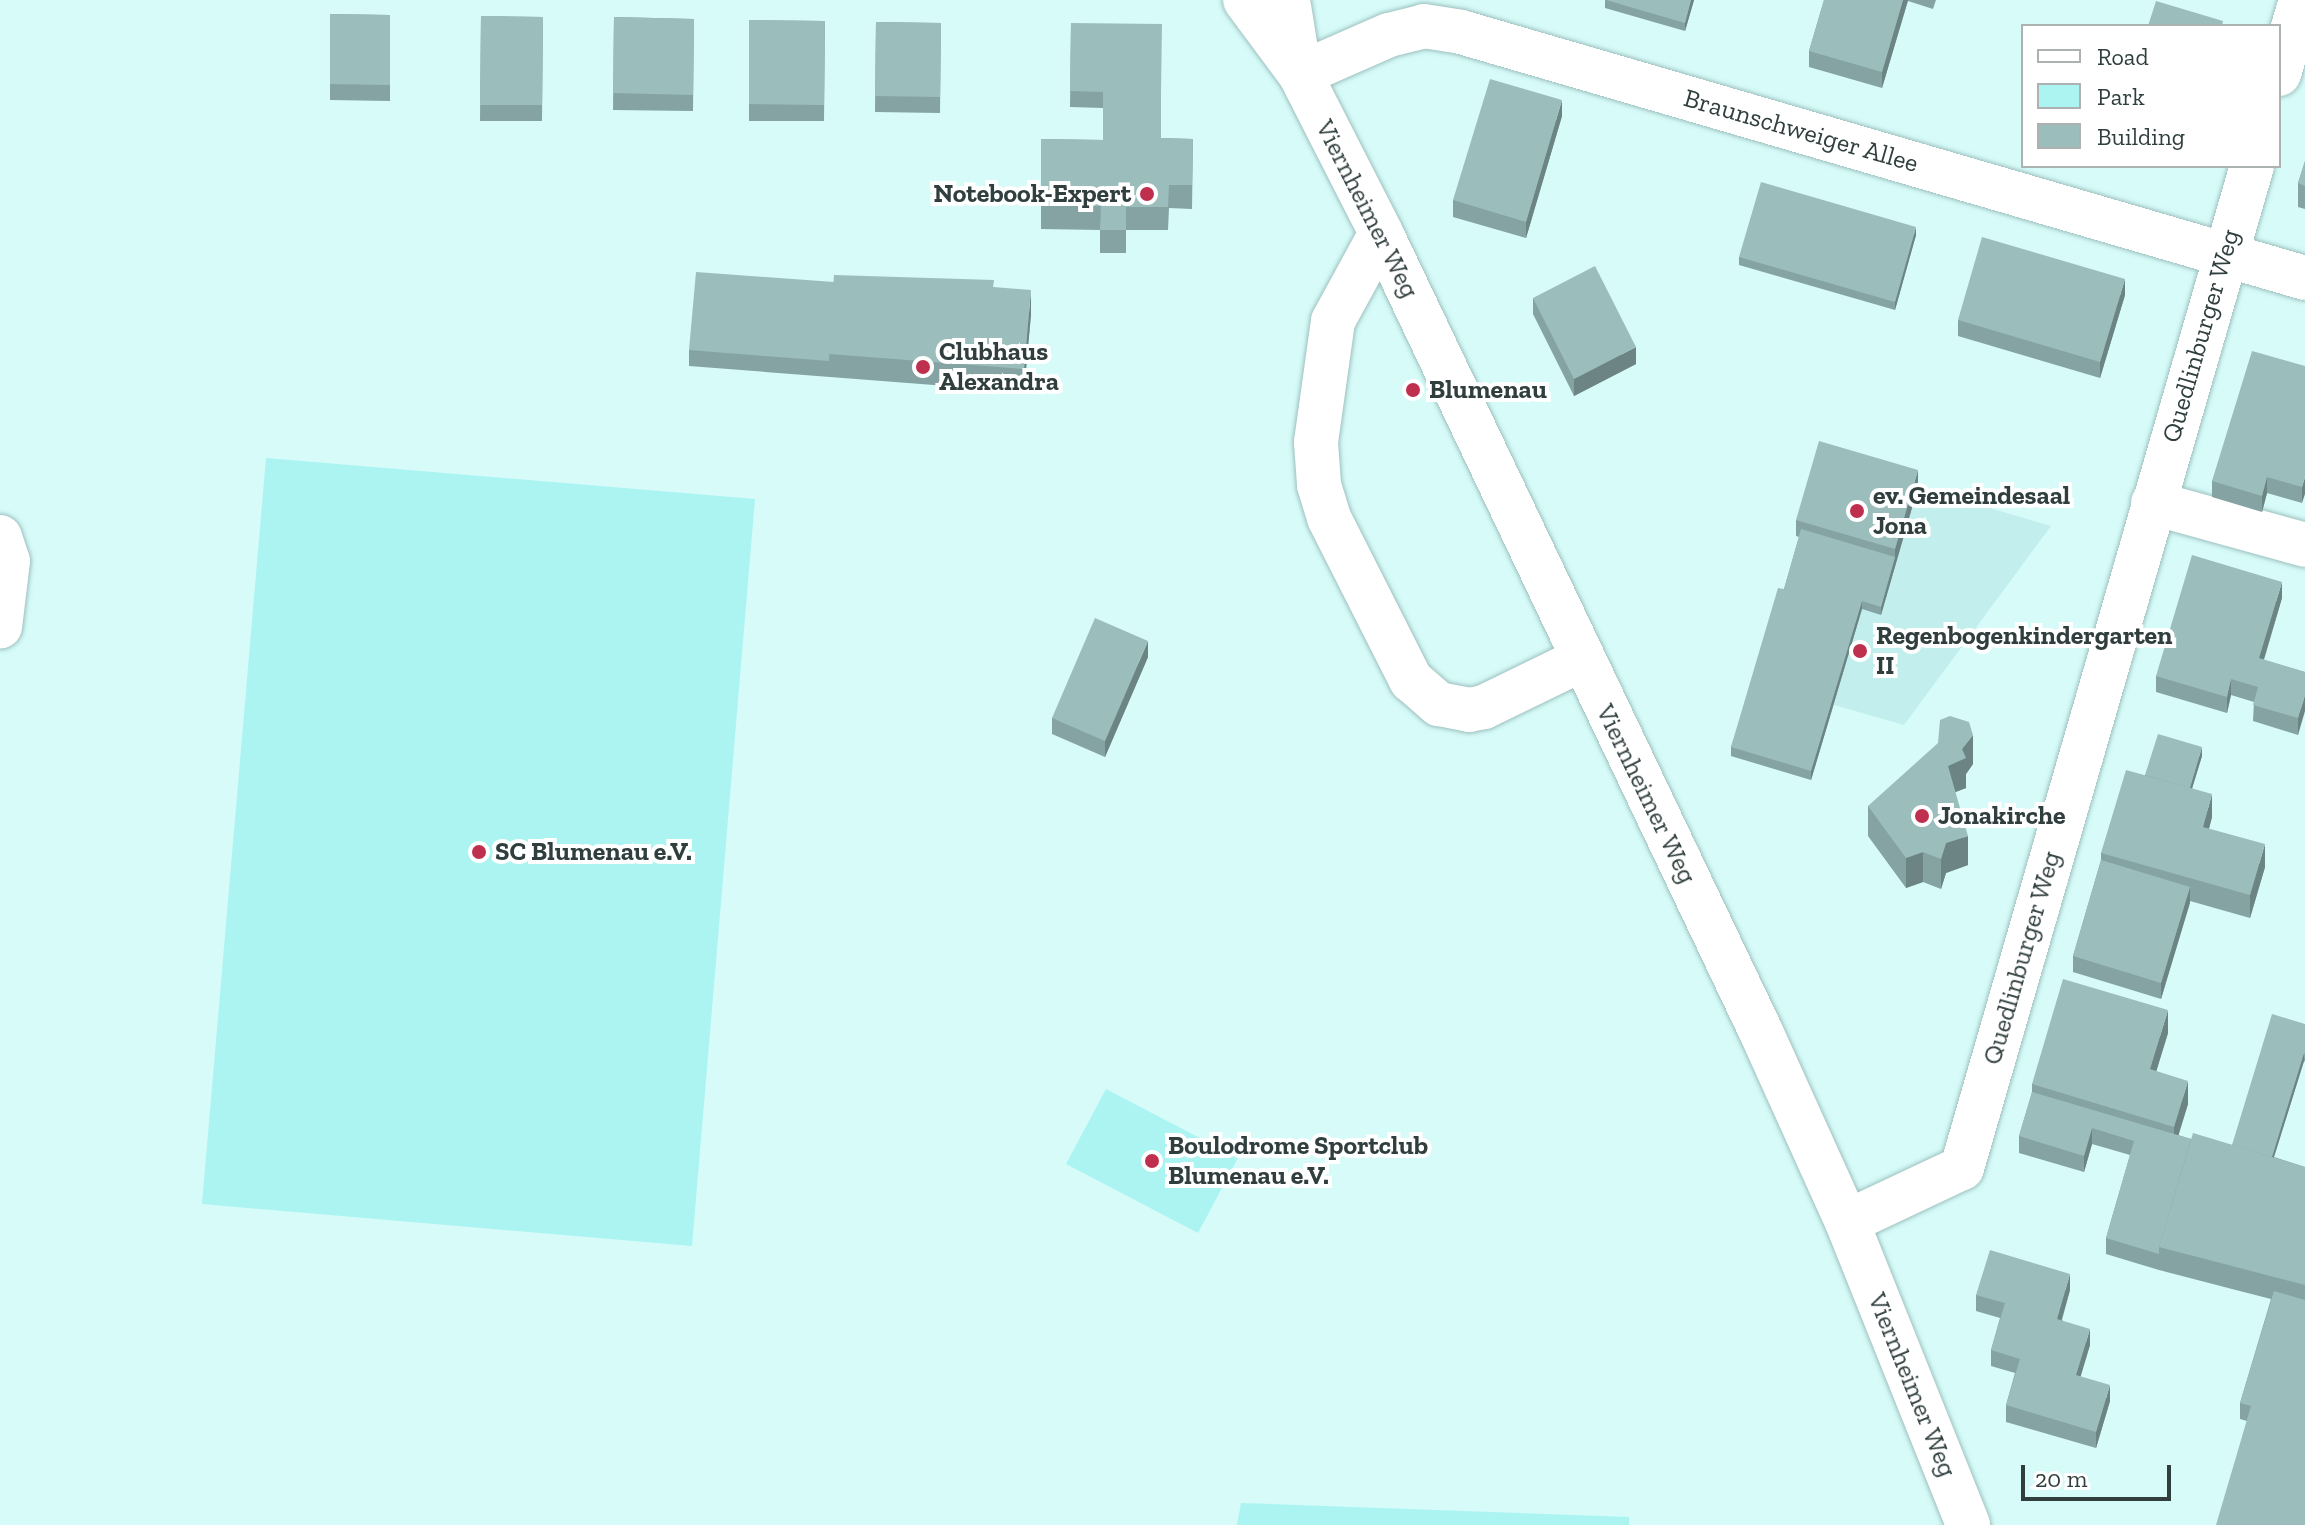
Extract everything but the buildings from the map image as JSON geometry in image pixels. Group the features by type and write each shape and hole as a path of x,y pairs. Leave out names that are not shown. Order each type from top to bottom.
{"street":[{"name":"Viernheimer Weg","path":"1245,0 1300,74 1381,233 1847,1222 1968,1525"},
{"name":"Viernheimer Weg","path":"1288,0 1300,74"},
{"path":"2281,67 2301,0"},
{"name":"Braunschweiger Allee","path":"1300,74 1412,29 1461,32 2305,278"},
{"name":"Quedlinburger Weg","path":"1847,1222 1962,1168 2251,168"},
{"path":"1381,233 1333,321 1316,442 1319,485 1329,518 1411,680 1439,704 1469,710 1484,707 1581,660"},
{"path":"2153,503 2305,545"},
{"path":"0,537 8,561 0,627"}],"shaded area":[{"name":"Regenbogenkindergarten II","path":"1918,487 2051,526 1904,725 1834,705 1811,780 1731,756 1778,596 1895,565"}],"green space":[{"name":"SC Blumenau e.V.","path":"266,458 755,499 692,1246 202,1204"},
{"name":"Boulodrome Sportclub Blumenau e.V.","path":"1106,1089 1238,1158 1198,1233 1066,1164"},
{"path":"1241,1503 1629,1517 1629,1525 1237,1525"}],"place":[{"name":"Notebook-Expert","path":"1147,194"},
{"name":"Clubhaus Alexandra","path":"923,367"},
{"name":"Blumenau","path":"1413,390"},
{"name":"ev. Gemeindesaal Jona","path":"1857,511"},
{"name":"Regenbogenkindergarten II","path":"1860,651"},
{"name":"Jonakirche","path":"1922,816"},
{"name":"SC Blumenau e.V.","path":"479,852"},
{"name":"Boulodrome Sportclub Blumenau e.V.","path":"1152,1161"}]}
